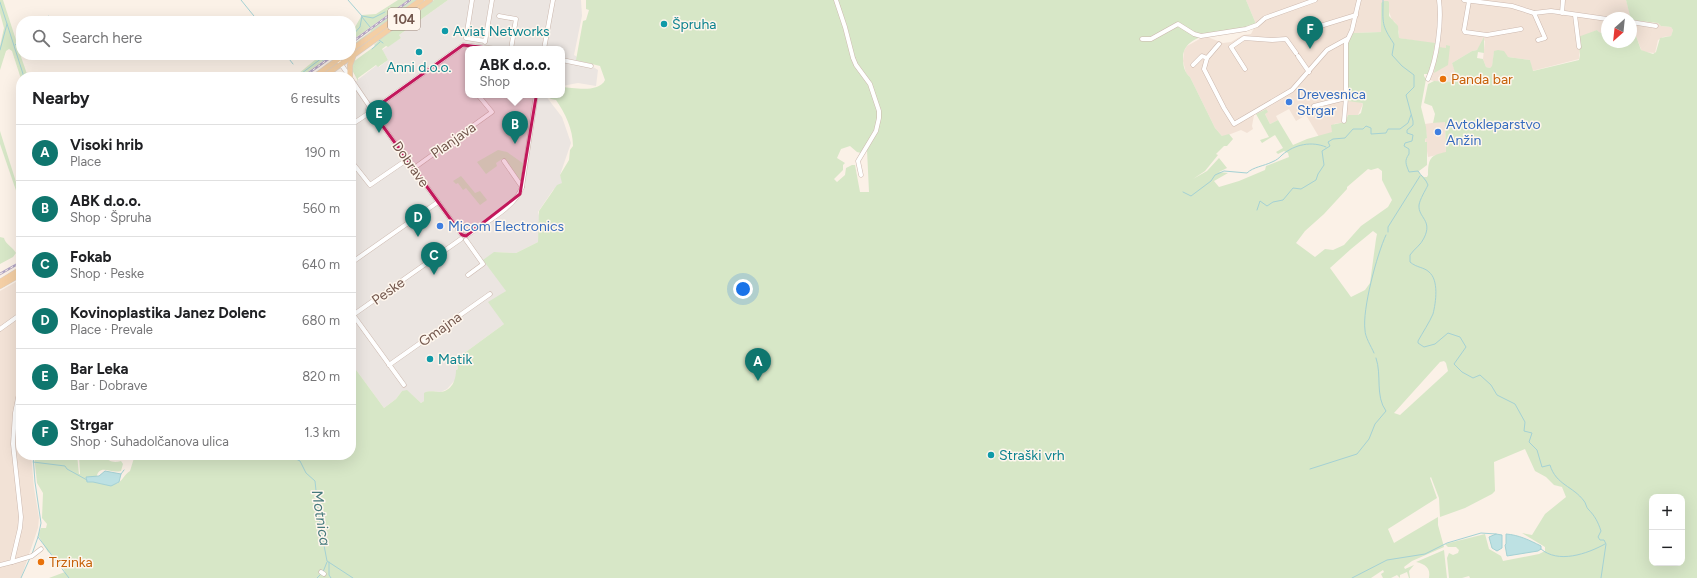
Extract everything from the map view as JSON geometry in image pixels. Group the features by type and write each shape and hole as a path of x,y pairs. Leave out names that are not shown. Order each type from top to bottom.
{"main road":[{"name":"104","path":"356,50 421,0"},
{"name":"104","path":"356,50 430,0"},
{"name":"104","path":"322,72 342,60"},
{"path":"350,72 351,60"},
{"name":"104","path":"328,72 339,62"},
{"path":"0,282 16,272"},
{"path":"0,286 16,277"}],"street":[{"path":"472,0 466,38 485,41"},
{"path":"484,46 492,0"},
{"path":"545,46 553,0"},
{"path":"836,0 846,27 853,58 856,65 870,84 879,111 876,131 858,161 861,175"},
{"path":"1142,39 1151,39 1178,24 1201,36 1246,29 1259,23 1265,18 1315,0"},
{"path":"1344,121 1347,39 1352,30 1359,0"},
{"path":"1428,79 1433,65 1437,42 1440,12 1439,0"},
{"path":"1521,29 1487,35 1465,32 1466,0 1486,1 1512,6 1534,13 1537,11 1601,18"},
{"path":"1512,0 1512,6"},
{"path":"1562,13 1563,0"},
{"path":"1534,13 1545,38 1538,40"},
{"path":"1304,31 1356,15"},
{"path":"1575,15 1579,47"},
{"path":"499,16 516,19 512,46"},
{"path":"1637,23 1656,26"},
{"path":"1245,69 1231,47 1244,38 1272,40 1286,39 1309,72"},
{"path":"1219,44 1207,58 1204,71 1232,123 1234,124 1292,90 1327,50 1347,39"},
{"path":"356,122 369,113 374,114 376,108 463,45 474,46"},
{"path":"1193,65 1202,56 1207,58"},
{"path":"565,61 591,66"},
{"path":"339,62 346,72"},
{"path":"356,87 370,107 376,108"},
{"name":"Planjava","path":"414,168 492,112 480,98"},
{"path":"464,237 516,200 522,187 536,98"},
{"path":"1314,106 1346,98"},
{"path":"369,113 368,109 370,107"},
{"name":"Dobrave","path":"374,114 483,264 468,275"},
{"path":"356,167 370,185 408,159"},
{"path":"504,161 522,187"},
{"path":"356,259 438,202"},
{"name":"Peske","path":"356,310 464,237"},
{"name":"Gmajna","path":"389,365 490,294"},
{"path":"0,328 16,317"},
{"path":"356,319 404,385"},
{"path":"12,562 21,517 13,444 16,408"},
{"path":"0,565 31,557 41,549"}],"highlighted area":[{"path":"463,45 511,51 540,57 542,61 520,194 466,236 462,235 374,114 375,108"}],"shaded area":[{"path":"448,0 581,0 582,16 574,55 598,70 596,86 578,83 565,85 565,46 465,46 465,98 547,98 562,117 571,143 560,175 563,181 561,185 553,190 538,212 540,219 538,242 516,253 494,252 506,291 500,296 504,324 459,357 457,361 458,369 456,370 456,379 447,389 441,392 426,392 424,401 421,403 411,394 402,391 396,399 384,408 356,370 356,81 377,65 379,67 388,60 382,50 401,38 399,35"},
{"path":"1246,0 1626,0 1629,12 1601,12 1601,33 1597,30 1591,33 1580,47 1579,59 1532,71 1530,60 1508,57 1494,52 1492,67 1486,67 1483,59 1485,40 1477,50 1472,51 1452,63 1459,82 1434,81 1426,79 1432,61 1435,44 1399,38 1399,32 1395,22 1392,20 1389,12 1381,3 1381,32 1353,33 1353,101 1358,101 1363,104 1358,115 1348,115 1346,122 1334,124 1333,132 1319,137 1306,115 1296,121 1289,109 1276,116 1278,120 1270,124 1265,114 1266,109 1254,115 1252,126 1253,129 1247,133 1241,130 1223,137 1215,128 1190,77 1186,73 1183,61 1184,51 1187,46 1205,36 1223,43 1231,42 1243,35 1251,34 1256,24"},
{"path":"1637,21 1658,23 1661,26 1671,27 1673,30 1671,36 1663,37 1658,40 1655,53 1642,52 1637,39"},
{"path":"1445,121 1446,153 1428,157 1425,139 1427,138 1425,124"},
{"path":"16,282 16,460 31,460 39,518 38,528 21,578 0,578 0,291"}],"green space":[{"path":"0,0 3,0 16,40 16,60 22,60 26,72 19,72 12,51 9,49 6,51 0,70 0,46 4,28 0,13"},
{"path":"398,0 408,0 356,37 356,25 362,15 376,14"},
{"path":"412,0 417,0 356,44 356,42"},
{"path":"434,0 448,0 399,35 401,38 388,47 386,46 382,49 388,60 378,67 376,65 358,78 358,81 356,72 353,72 352,70 353,62 375,46 374,45 381,38"},
{"path":"586,0 834,0 845,30 852,59 857,70 867,81 877,109 878,117 874,132 861,153 857,152 850,146 841,149 837,158 845,163 843,165 843,170 834,179 837,182 845,175 846,168 855,165 860,192 869,192 867,150 880,122 880,108 871,83 854,59 848,31 837,0 1246,0 1256,24 1202,36 1193,41 1186,48 1183,57 1185,71 1190,77 1215,128 1222,136 1229,134 1233,139 1227,146 1224,146 1216,154 1218,155 1205,171 1193,179 1207,171 1219,158 1227,168 1219,172 1228,173 1214,181 1219,187 1239,181 1265,170 1266,166 1289,157 1288,153 1284,151 1278,154 1276,152 1283,148 1275,135 1262,143 1260,140 1269,137 1256,114 1266,109 1268,112 1265,114 1270,124 1278,120 1293,145 1307,139 1332,132 1331,125 1345,122 1348,115 1358,115 1361,113 1362,103 1348,101 1348,41 1353,33 1381,32 1381,3 1384,1 1389,2 1389,16 1398,26 1399,38 1435,43 1428,74 1424,74 1426,79 1421,107 1426,127 1427,138 1425,139 1425,142 1427,142 1427,165 1419,171 1424,177 1427,177 1431,158 1437,154 1446,152 1445,122 1433,123 1435,114 1432,106 1424,103 1428,84 1434,81 1458,82 1452,63 1472,51 1477,50 1484,37 1484,53 1478,52 1477,58 1483,59 1486,67 1490,68 1492,66 1494,51 1498,50 1504,51 1508,57 1530,60 1533,71 1579,60 1580,55 1578,37 1597,30 1601,33 1601,48 1637,48 1637,39 1641,50 1653,54 1656,52 1660,38 1671,36 1673,30 1671,27 1661,26 1658,23 1637,21 1637,12 1629,12 1626,0 1697,0 1697,578 1470,578 1469,576 1462,578 1449,578 1447,558 1449,553 1453,555 1458,553 1459,550 1456,547 1448,547 1445,544 1485,534 1489,549 1501,556 1503,561 1539,554 1545,551 1545,547 1522,533 1532,535 1545,514 1566,497 1562,487 1554,485 1546,477 1535,471 1525,449 1494,462 1495,491 1492,494 1465,508 1440,517 1439,498 1431,477 1430,478 1437,498 1388,529 1394,543 1438,517 1438,525 1444,547 1412,561 1404,567 1405,569 1414,565 1409,571 1410,578 1407,572 1400,575 1400,578 1397,575 1391,578 1383,578 1381,574 1384,572 1383,570 1371,578 49,578 65,572 58,559 48,552 38,535 41,528 46,528 47,524 42,518 43,493 37,483 35,460 78,460 79,474 79,460 121,461 123,464 121,471 117,472 102,470 97,474 96,479 100,484 111,485 119,482 130,471 133,460 356,460 356,370 384,408 396,399 402,391 407,390 421,403 424,401 424,393 426,392 440,392 448,390 454,381 456,370 458,369 457,361 459,357 504,324 488,302 506,291 483,260 494,252 516,253 538,242 539,211 557,185 562,183 560,175 569,160 570,150 573,146 572,133 556,100 550,98 565,98 565,87 579,89 592,88 602,84 605,80 600,66 576,60 583,21 586,20 589,10 586,9","holes":["1378,168 1382,171 1382,180 1392,200 1388,207 1361,226 1344,245 1333,250 1325,249 1315,257 1296,243 1305,231 1324,214 1347,189 1347,187 1368,169 1371,170","1373,231 1377,234 1370,283 1365,290 1351,297 1330,268","1444,361 1448,371 1400,415 1394,413 1440,362"]},
{"path":"1446,45 1450,46 1448,65 1434,73 1438,47 1446,48"},
{"path":"315,60 324,60 308,72 300,72"},
{"path":"0,131 16,182 16,190 0,144"},
{"path":"498,150 507,152 524,164 521,183 505,159 502,159 496,163 497,166 486,174 477,162"},
{"path":"461,176 475,193 480,191 487,200 480,205 466,188 463,190 458,183 456,184 453,181"},
{"path":"0,237 4,238 16,253 13,257 0,264"},
{"path":"1444,550 1447,578 1429,578 1427,567 1416,562"}],"water":[{"path":"105,471 121,474 119,482 111,486 87,482 86,477 99,476"},
{"path":"1496,534 1502,535 1502,548 1497,551 1492,548 1489,537"},
{"path":"1506,534 1515,535 1528,540 1541,546 1541,549 1538,551 1507,556 1505,545"}],"waterway":[{"path":"241,0 254,16"},
{"path":"348,0 362,16 360,27 356,31"},
{"path":"1383,0 1384,24 1394,44 1392,55 1402,66 1414,75 1414,87 1406,95 1413,121 1413,125 1407,130 1407,133 1413,135 1412,141 1405,143 1404,146 1409,149 1406,165 1409,172 1418,171 1428,185 1419,205 1419,209 1426,223 1426,232 1421,243 1410,255 1410,262 1427,270 1432,276 1434,280 1436,298 1433,314 1418,343 1424,347 1435,344 1448,333 1460,337 1466,347 1454,364 1462,372 1473,378 1480,375 1491,385 1497,395 1515,404 1525,422 1524,431 1532,433 1529,442 1537,450 1542,467 1550,465 1556,477 1580,496 1597,522 1601,531 1598,537 1600,540 1604,540 1606,544 1601,578"},
{"path":"0,2 16,52"},
{"path":"362,16 373,18 385,12"},
{"path":"362,17 370,27"},
{"path":"0,50 7,24"},
{"path":"379,40 383,43"},
{"path":"372,49 380,42"},
{"path":"19,60 22,72"},
{"path":"290,60 293,64"},
{"path":"303,72 319,60"},
{"path":"1257,210 1260,201 1267,206 1273,202 1283,200 1293,188 1301,189 1316,180 1324,165 1322,151 1330,146 1328,142 1333,139 1345,138 1353,129 1363,129 1366,126 1371,128 1371,134 1386,133 1388,129 1400,129 1408,123 1411,115"},
{"path":"1183,192 1191,196 1211,181 1215,175 1224,171 1247,173 1252,169 1275,160 1287,151 1298,146 1315,144 1326,147"},
{"path":"1388,232 1388,227 1420,176"},
{"path":"1374,353 1365,333 1366,309 1375,268 1386,235"},
{"path":"1310,469 1357,454 1369,439 1375,424 1386,411 1381,399 1379,371 1376,358"},
{"path":"32,554 41,523 33,460"},
{"name":"Motnica","path":"298,460 306,473 315,481 319,519 327,561 353,578"},
{"path":"33,462 65,466 67,469 87,480"},
{"path":"121,474 124,470"},
{"path":"1352,578 1387,560 1425,554 1447,543 1481,533 1496,534"},
{"path":"38,537 69,578"},
{"path":"1541,549 1548,554 1564,557 1581,554 1605,544"},
{"path":"21,578 30,558"},
{"path":"323,572 327,562"},
{"path":"329,562 329,575 331,578"},
{"path":"317,578 321,574"}],"railway":[{"path":"356,39 410,0"},
{"path":"310,72 327,60"},
{"path":"0,274 16,265"}],"place":[{"name":"Špruha","path":"664,24"},
{"name":"Aviat Networks","path":"445,31"},
{"name":"Strgar","path":"1310,49"},
{"name":"Anni d.o.o.","path":"419,52"},
{"name":"Panda bar","path":"1443,79"},
{"name":"Drevesnica Strgar","path":"1289,102"},
{"name":"Avtokleparstvo Anžin","path":"1438,132"},
{"name":"Bar Leka","path":"379,133"},
{"name":"ABK d.o.o.","path":"515,144"},
{"name":"Micom Electronics","path":"440,226"},
{"name":"Kovinoplastika Janez Dolenc","path":"418,237"},
{"name":"Fokab","path":"434,275"},
{"name":"Matik","path":"430,359"},
{"name":"Visoki hrib","path":"758,381"},
{"name":"Straški vrh","path":"991,455"},
{"name":"Trzinka","path":"41,562"}]}
